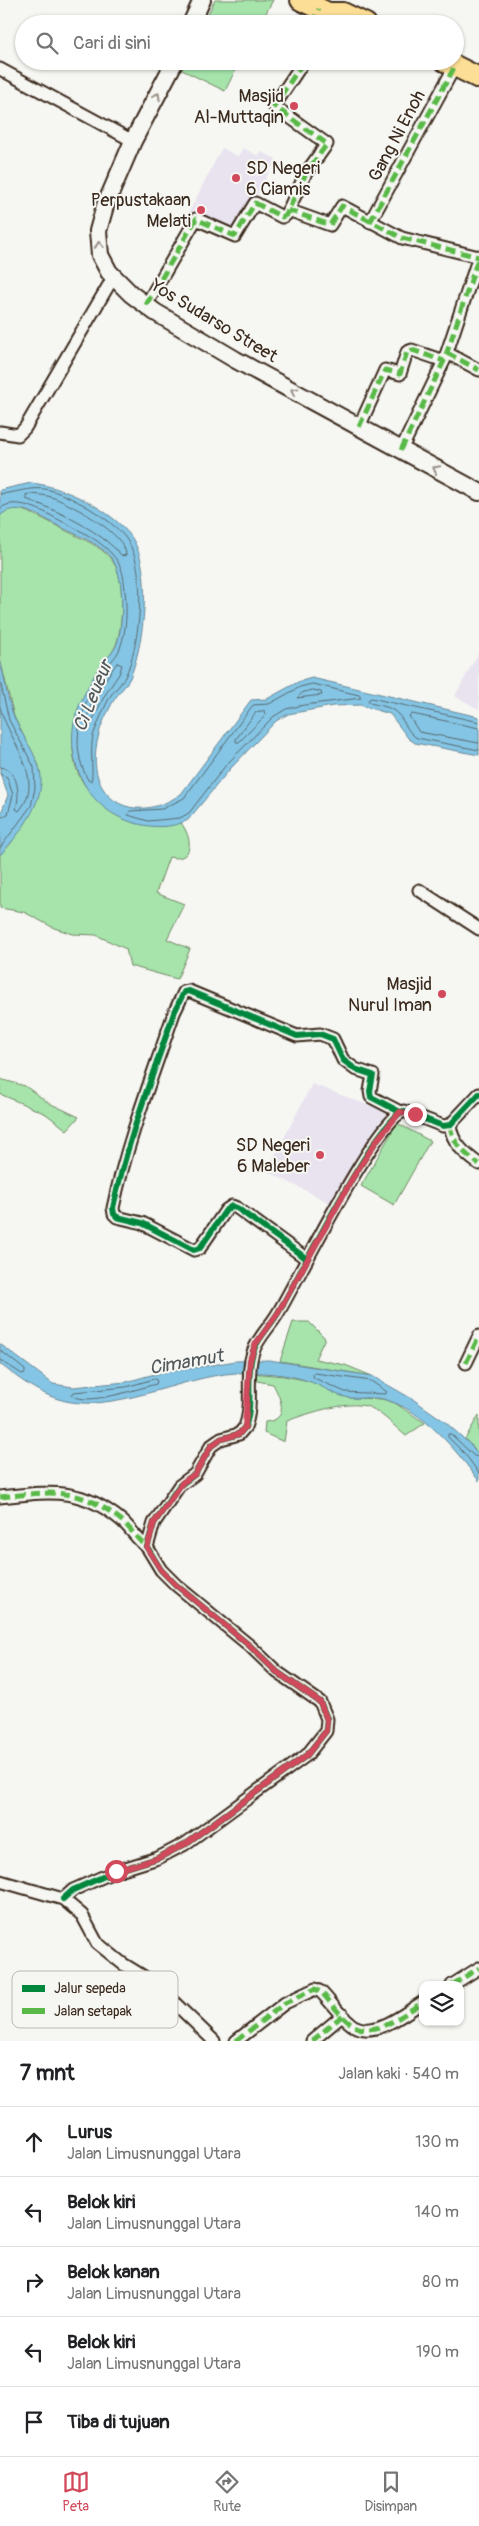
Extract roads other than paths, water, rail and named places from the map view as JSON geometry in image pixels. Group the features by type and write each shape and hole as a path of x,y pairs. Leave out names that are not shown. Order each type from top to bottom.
{"highway":[{"path":"301,0 339,15"},
{"path":"462,70 479,78"}],"main road":[{"path":"196,15 202,0"},
{"name":"Yos Sudarso Street","path":"170,70 133,140 105,206 98,232 100,255 114,276 146,305 236,360 479,492"}],"street":[{"path":"0,70 133,140"},
{"path":"146,305 196,219 235,236 255,204 284,217 306,173 327,144 274,106 298,70"},
{"name":"Gang Ni Enoh","path":"370,222 447,70"},
{"path":"288,210 330,225 341,206 402,238 479,257 445,357 401,450"},
{"path":"0,432 18,435 25,428 114,276"},
{"path":"359,427 385,370 400,374 407,352 412,350 445,357 479,370"},
{"path":"419,890 479,929"},
{"path":"307,1259 238,1208 232,1206 226,1210 200,1248 194,1250 142,1223 118,1217 114,1214 121,1170 129,1144 174,1012 184,992 189,991 297,1036 320,1034 333,1039 343,1060 355,1069 373,1075 371,1097 400,1112 409,1112 439,1125 450,1126"},
{"path":"450,1126 479,1094"},
{"path":"147,1548 154,1523 182,1483 195,1474 211,1446 221,1439 239,1434 245,1427 250,1360 259,1339 278,1313 307,1259 377,1140 400,1112"},
{"path":"450,1126 452,1136 457,1145 479,1164"},
{"path":"466,1363 479,1336"},
{"path":"0,1497 51,1491 84,1497 117,1516 147,1548 161,1570 176,1585 250,1646 277,1672 320,1702 327,1720 326,1731 307,1755 185,1844 158,1858 116,1871 73,1890 63,1899"},
{"path":"0,1882 63,1899 82,1915 97,1943 134,1971"},
{"path":"458,1981 479,1968"},
{"path":"236,2041 285,2003 315,1989 321,1992 355,2026 374,2028 419,2004"},
{"path":"178,2006 214,2041"},
{"path":"312,2041 343,2015"}],"water":[{"name":"Ci Leueur","path":"31,483 72,494 100,509 124,528 139,552 143,569 144,607 139,646 130,678 114,700 102,724 95,759 98,777 105,791 116,801 129,807 145,808 163,804 181,794 251,700 267,699 298,682 312,678 479,717 479,755 415,743 408,738 390,714 360,705 333,706 288,714 276,721 230,769 188,820 162,827 135,823 119,817 93,797 84,784 74,754 72,738 74,721 83,697 98,669 113,651 118,640 122,607 119,574 111,558 97,545 39,515 18,509 6,512 0,516 0,490"},
{"path":"0,659 12,712 36,758 41,776 37,801 31,813 16,836 0,855 0,816 8,795 0,773"},
{"path":"0,1344 53,1384 73,1387 126,1382 151,1375 236,1361 269,1360 372,1376 414,1400 444,1421 471,1445 479,1455 479,1481 449,1444 425,1421 398,1404 383,1399 345,1397 311,1382 293,1377 274,1374 236,1373 192,1381 123,1399 100,1403 79,1403 58,1399 35,1389 0,1364"}],"place":[{"name":"Masjid Al-Muttaqin","path":"294,106"},
{"name":"SD Negeri 6 Ciamis","path":"236,178"},
{"name":"Perpustakaan Melati","path":"201,210"},
{"name":"Masjid Nurul Iman","path":"442,994"},
{"name":"SD Negeri 6 Maleber","path":"320,1155"}],"water label":[{"name":"Cimamut","path":"186,1362"}]}
